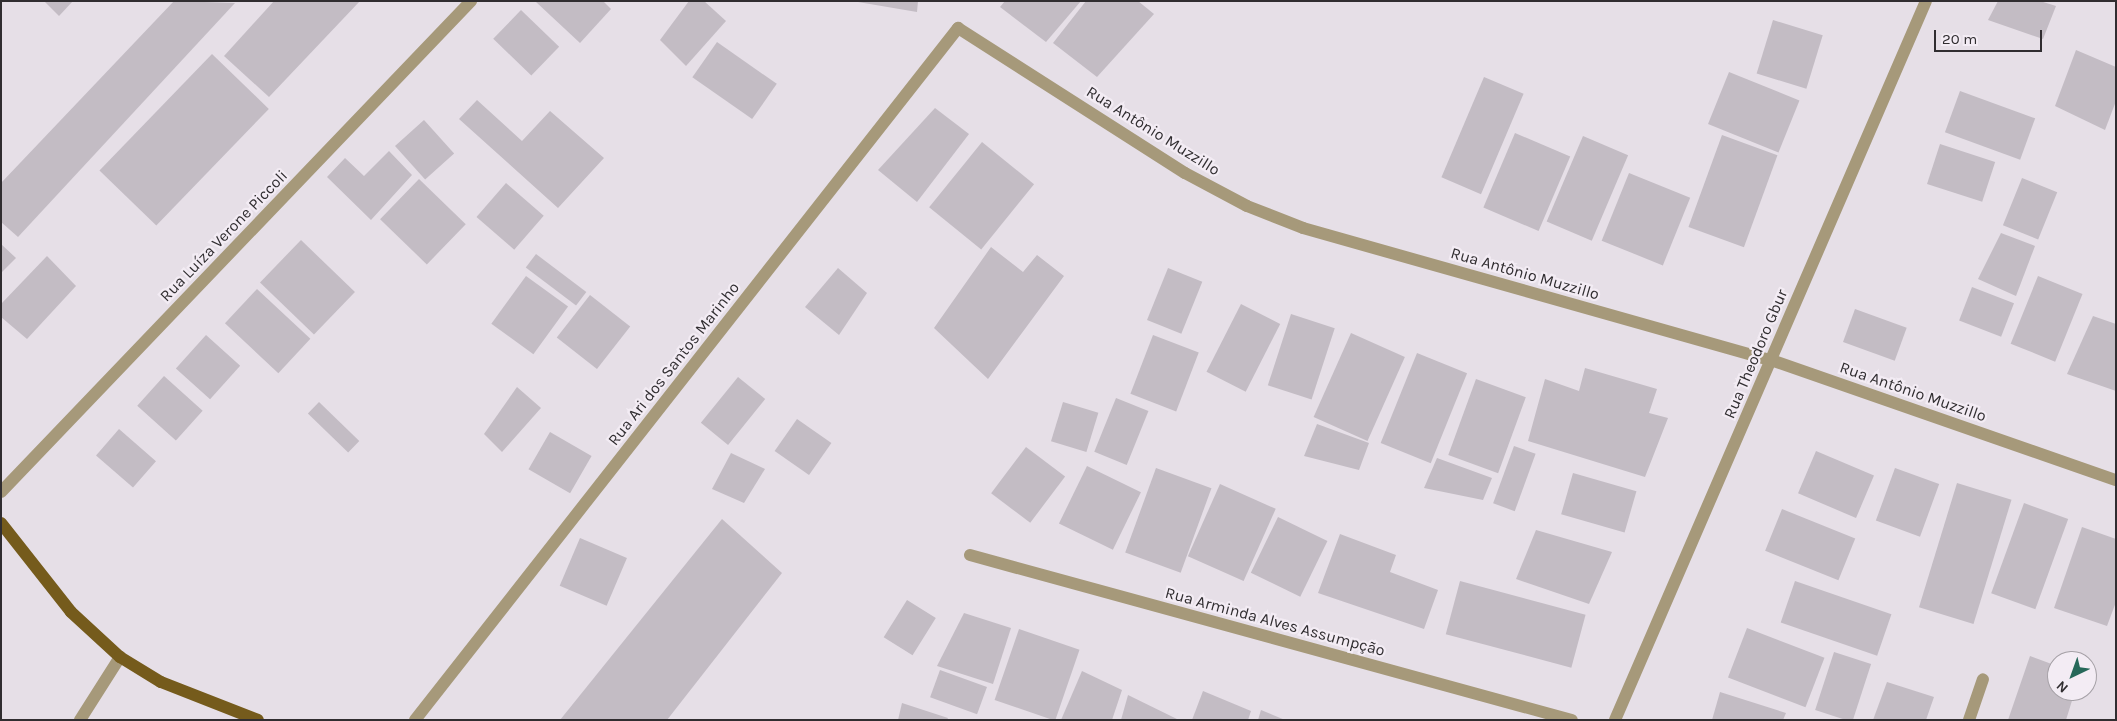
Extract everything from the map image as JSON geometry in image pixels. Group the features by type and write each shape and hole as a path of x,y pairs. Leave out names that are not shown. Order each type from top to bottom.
{"main road":[{"path":"1,523 71,612 120,657 161,682 258,720"}],"street":[{"name":"Rua Luíza Verone Piccoli","path":"1,492 471,1"},
{"name":"Rua Theodoro Gbur","path":"1615,720 1926,1"},
{"name":"Rua Antônio Muzzillo","path":"958,28 1186,173 1247,206 1312,230 1771,360 2116,480"},
{"name":"Rua Ari dos Santos Marinho","path":"415,720 958,28"},
{"name":"Rua Arminda Alves Assumpção","path":"970,555 1572,720"},
{"path":"80,720 120,657"},
{"path":"1969,720 1982,679"}],"building":[{"path":"44,1 73,1 59,16"},
{"path":"174,1 235,3 18,237 1,222 1,183"},
{"path":"274,1 360,1 269,97 224,56"},
{"path":"603,1 611,9 580,43 536,2"},
{"path":"689,1 704,1 726,21 686,66 660,40"},
{"path":"918,1 917,12 858,2"},
{"path":"1005,1 1081,1 1046,42 1000,7"},
{"path":"1086,1 1138,1 1154,14 1097,77 1053,43"},
{"path":"1998,1 2040,1 2056,6 2043,39 1988,20"},
{"path":"521,10 559,47 531,76 493,39"},
{"path":"1773,20 1823,35 1806,89 1757,74"},
{"path":"717,42 777,84 752,119 692,77"},
{"path":"2076,50 2116,67 2116,101 2105,130 2055,106"},
{"path":"212,54 269,109 156,225 99,171"},
{"path":"1729,72 1799,100 1778,152 1708,124"},
{"path":"1484,77 1524,94 1481,194 1441,177"},
{"path":"1960,91 2035,118 2020,160 1945,132"},
{"path":"477,100 522,141 550,111 604,158 558,208 459,119"},
{"path":"935,108 969,134 917,202 878,170"},
{"path":"424,120 454,153 425,180 395,146"},
{"path":"1515,133 1570,156 1539,231 1483,208"},
{"path":"1722,135 1777,155 1744,247 1688,227"},
{"path":"1583,136 1628,155 1592,241 1547,222"},
{"path":"982,142 1034,184 981,249 929,207"},
{"path":"1940,144 1995,162 1982,202 1927,184"},
{"path":"389,151 412,175 371,220 327,177 345,158 364,176"},
{"path":"1629,173 1690,198 1663,265 1602,241"},
{"path":"2022,178 2057,192 2038,240 2003,225"},
{"path":"419,179 466,224 427,264 380,219"},
{"path":"506,183 544,216 514,250 476,217"},
{"path":"2001,233 2035,246 2016,296 1978,279"},
{"path":"301,240 355,292 314,335 260,282"},
{"path":"1,244 16,258 1,273"},
{"path":"991,247 1023,272 1037,255 1064,276 988,379 934,328"},
{"path":"536,254 586,292 576,305 526,268"},
{"path":"47,256 76,286 27,339 1,317 1,304"},
{"path":"838,268 867,293 839,335 805,307"},
{"path":"1168,268 1202,282 1181,334 1147,320"},
{"path":"526,276 568,307 533,354 491,324"},
{"path":"2038,276 2083,294 2055,362 2011,344"},
{"path":"1972,287 2014,303 2001,337 1959,321"},
{"path":"257,289 310,339 278,373 225,323"},
{"path":"590,295 630,326 597,369 557,338"},
{"path":"1241,304 1280,324 1246,392 1206,372"},
{"path":"1855,309 1907,328 1895,361 1843,342"},
{"path":"1291,314 1335,328 1312,400 1268,385"},
{"path":"2093,316 2116,324 2116,391 2067,374"},
{"path":"1351,333 1405,357 1367,441 1314,417"},
{"path":"206,335 240,366 210,399 176,368"},
{"path":"1153,335 1199,353 1176,411 1130,394"},
{"path":"1417,353 1467,373 1431,463 1381,443"},
{"path":"1585,368 1657,389 1649,413 1668,418 1645,477 1528,441 1545,379 1579,391"},
{"path":"164,376 203,411 176,441 137,406"},
{"path":"738,377 765,399 728,445 701,423"},
{"path":"1476,379 1526,397 1498,473 1448,455"},
{"path":"517,387 541,408 502,452 484,434"},
{"path":"1116,398 1148,411 1127,465 1094,452"},
{"path":"319,402 359,441 348,452 308,414"},
{"path":"1063,402 1098,413 1086,452 1051,441"},
{"path":"797,419 831,443 809,475 775,451"},
{"path":"1317,424 1369,443 1359,470 1304,456"},
{"path":"119,429 156,461 133,488 96,455"},
{"path":"550,432 592,456 570,493 528,469"},
{"path":"1514,446 1536,454 1515,511 1493,503"},
{"path":"1026,447 1065,476 1030,523 991,493"},
{"path":"1816,451 1874,476 1856,518 1798,493"},
{"path":"731,453 765,469 744,503 712,489"},
{"path":"1437,458 1492,478 1483,500 1424,488"},
{"path":"1087,466 1141,492 1113,550 1059,524"},
{"path":"1156,468 1211,488 1181,573 1125,553"},
{"path":"1895,468 1939,484 1920,537 1876,521"},
{"path":"1573,473 1636,491 1625,533 1561,514"},
{"path":"1957,483 2012,500 1974,624 1919,607"},
{"path":"1220,484 1276,509 1244,581 1188,556"},
{"path":"2024,503 2068,519 2035,609 1991,593"},
{"path":"1782,509 1855,539 1838,580 1765,551"},
{"path":"1278,517 1327,541 1300,597 1251,573"},
{"path":"722,519 782,573 667,720 560,720"},
{"path":"2082,527 2116,539 2116,602 2107,626 2054,608"},
{"path":"1536,530 1612,552 1589,604 1516,579"},
{"path":"1340,534 1396,555 1390,572 1438,590 1424,629 1318,593"},
{"path":"580,538 627,558 607,606 560,586"},
{"path":"1460,581 1586,615 1571,668 1446,634"},
{"path":"1795,581 1891,614 1877,656 1781,623"},
{"path":"907,600 936,618 913,655 884,637"},
{"path":"964,613 1011,628 993,684 937,666"},
{"path":"1747,628 1824,658 1805,707 1728,677"},
{"path":"1019,629 1080,650 1055,720 995,700"},
{"path":"1834,652 1871,664 1853,720 1846,720 1815,710"},
{"path":"2030,656 2047,662 2047,701 2072,701 2066,720 2008,720"},
{"path":"940,670 987,687 977,714 930,697"},
{"path":"1082,671 1122,690 1112,720 1061,720"},
{"path":"1887,682 1934,697 1926,720 1873,720"},
{"path":"1203,691 1251,711 1248,720 1192,720"},
{"path":"1720,692 1786,713 1783,720 1712,720"},
{"path":"1128,695 1179,720 1121,720"},
{"path":"902,703 948,718 947,720 898,720"},
{"path":"1261,710 1285,720 1258,720"}]}
